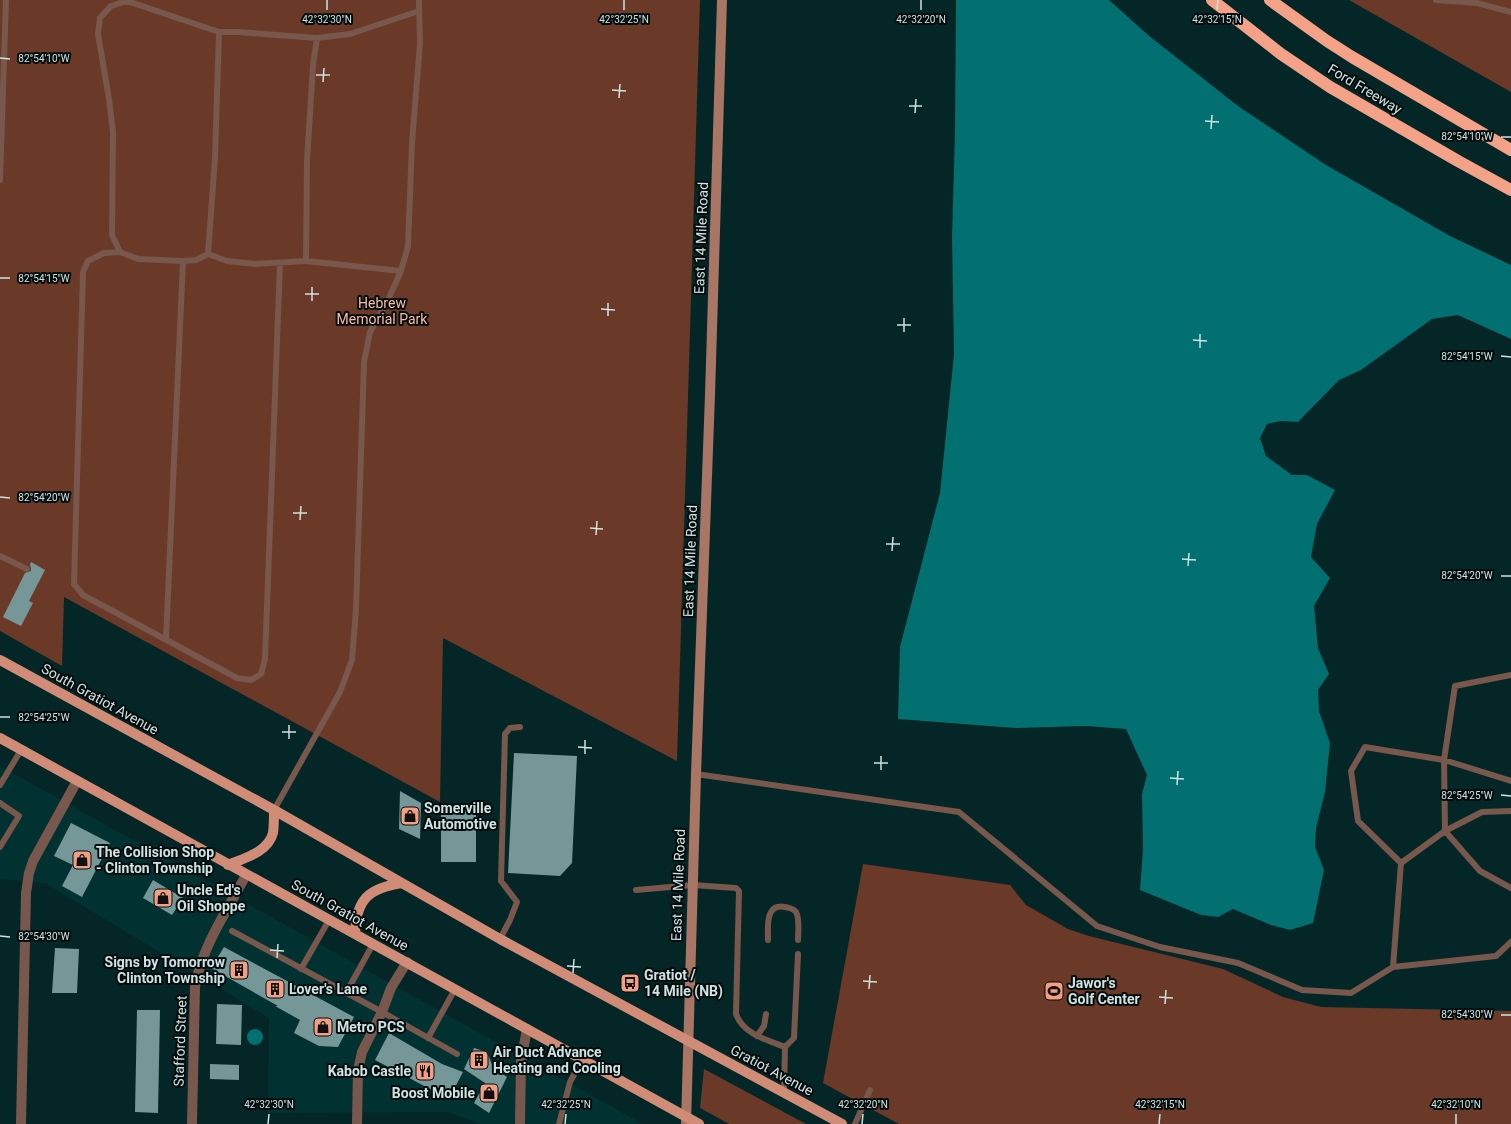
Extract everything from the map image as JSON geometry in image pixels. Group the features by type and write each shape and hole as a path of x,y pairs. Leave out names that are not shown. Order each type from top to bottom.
{"highway":[{"name":"Ford Freeway","path":"1212,0 1281,54 1330,87 1511,190"},
{"name":"Ford Freeway","path":"1270,0 1352,57 1511,150"}],"main road":[{"name":"East 14 Mile Road","path":"686,1120 696,774 711,387 722,0"},
{"name":"South Gratiot Avenue","path":"0,660 274,810 500,939"},
{"name":"South Gratiot Avenue","path":"0,738 527,1029 686,1120"},
{"path":"228,865 254,854 270,841 273,831 274,810"},
{"path":"355,934 356,915 364,898 372,891 402,882"},
{"path":"500,939 660,1026 689,1040"},
{"name":"Gratiot Avenue","path":"689,1040 842,1124"},
{"path":"686,1120 699,1124"}],"street":[{"path":"21,1124 26,893 29,873 36,855 77,781"},
{"name":"Stafford Street","path":"192,1124 195,987 198,970 206,950 246,875"},
{"path":"357,1124 358,1070 362,1052 382,1012 391,988 406,962"},
{"path":"520,1124 521,1061 527,1029"}],"lane":[{"path":"0,180 6,0"},
{"path":"274,810 340,692 352,660 356,609 364,362 370,332 388,300 401,271 408,246 412,143 420,44 419,0"},
{"path":"1436,0 1477,3 1511,12"},
{"path":"120,252 112,235 113,132 98,34 100,18 110,3 127,1 219,32 317,38 350,34 419,11"},
{"path":"208,254 215,158 219,32"},
{"path":"306,261 307,161 312,65 317,38"},
{"path":"280,263 265,659 261,674 251,680 237,678 83,595 74,584 83,272 88,261 104,253 120,252 138,259 182,261 196,260 208,254 227,261 255,264 306,261 401,271"},
{"path":"166,639 182,261"},
{"path":"0,556 27,569"},
{"path":"1511,675 1455,686 1444,760 1445,831 1480,871 1511,888"},
{"path":"500,939 517,902 501,881 505,734 510,728 520,727"},
{"path":"1401,863 1358,821 1351,771 1365,747 1444,760 1511,781"},
{"path":"0,785 21,750"},
{"path":"696,774 959,812 1097,926 1160,947 1238,963 1302,990 1351,992 1393,967 1496,956 1511,942"},
{"path":"0,803 19,816 0,847"},
{"path":"1393,967 1401,863 1445,831 1482,812 1511,811"},
{"path":"636,890 693,885 736,888 739,891 736,1014 738,1021 745,1029 757,1036 785,1047"},
{"path":"768,940 768,921 771,911 774,907 781,906 792,909 796,912 798,918 798,940"},
{"path":"301,969 330,920"},
{"path":"232,931 457,1054"},
{"path":"346,993 373,944"},
{"path":"784,1092 785,1047 794,1038 798,954"},
{"path":"428,1038 454,989"},
{"path":"757,1036 764,1026 766,1014"},
{"path":"558,1124 570,1082 582,1060"},
{"path":"855,1124 870,1090"}],"shaded area":[{"path":"0,766 643,1124 480,1124 448,1112 268,1113 269,1018 45,883 0,879"}],"green space":[{"name":"Hebrew Memorial Park","path":"0,0 700,0 677,761 443,638 440,802 64,597 62,666 0,631"},
{"path":"1349,0 1511,0 1511,92"},
{"name":"Jawor's Golf Center","path":"863,864 1010,885 1026,905 1068,929 1089,936 1223,969 1283,997 1321,1007 1511,1011 1511,1124 899,1124 823,1083"},
{"path":"704,1069 806,1124 729,1124 700,1108"}],"water":[{"path":"956,0 1109,0 1148,35 1238,106 1326,165 1450,236 1511,265 1511,339 1458,315 1432,319 1361,370 1339,380 1298,422 1281,421 1267,424 1260,438 1266,456 1292,475 1307,475 1335,490 1317,524 1311,557 1330,578 1314,606 1318,648 1329,674 1318,690 1319,711 1330,743 1325,792 1316,828 1315,847 1324,870 1313,923 1290,930 1271,925 1233,909 1218,917 1201,915 1140,890 1143,849 1142,794 1147,775 1126,729 1086,726 1015,728 898,719 900,647 940,493 954,354 952,237 955,131"},
{"path":"255,1029 261,1031 263,1037 261,1043 255,1045 249,1043 247,1037 249,1031"}],"building":[{"path":"31,562 45,570 29,601 33,603 21,626 3,617 25,573 31,571"},
{"path":"514,753 577,756 572,863 560,876 508,873"},
{"name":"Somerville Automotive","path":"400,791 421,803 420,839 399,829"},
{"path":"441,807 476,807 476,862 441,862"},
{"name":"The Collision Shop - Clinton Township","path":"71,823 110,843 82,897 62,886 73,865 54,856"},
{"name":"Uncle Ed's Oil Shoppe","path":"153,880 183,898 172,915 143,898"},
{"path":"224,947 354,1017 338,1047 319,1046 294,1033 300,1020 211,968"},
{"path":"55,948 79,949 77,993 52,993"},
{"path":"217,1004 242,1005 241,1045 216,1044"},
{"path":"137,1010 160,1010 158,1113 135,1112"},
{"path":"389,1033 442,1064 463,1072 449,1099 375,1060"},
{"path":"474,1048 487,1052 493,1067 507,1077 489,1113 474,1103 485,1083 464,1069"},
{"path":"210,1064 239,1065 239,1080 210,1079"}],"place":[{"name":"Somerville Automotive","path":"410,816"},
{"name":"The Collision Shop - Clinton Township","path":"82,860"},
{"name":"Uncle Ed's Oil Shoppe","path":"163,898"},
{"name":"Signs by Tomorrow Clinton Township","path":"239,970"},
{"name":"Gratiot / 14 Mile (NB)","path":"630,983"},
{"name":"Lover's Lane","path":"275,989"},
{"name":"Jawor's Golf Center","path":"1054,991"},
{"name":"Metro PCS","path":"323,1027"},
{"name":"Air Duct Advance Heating and Cooling","path":"479,1060"},
{"name":"Kabob Castle","path":"425,1071"},
{"name":"Boost Mobile","path":"489,1093"}]}
